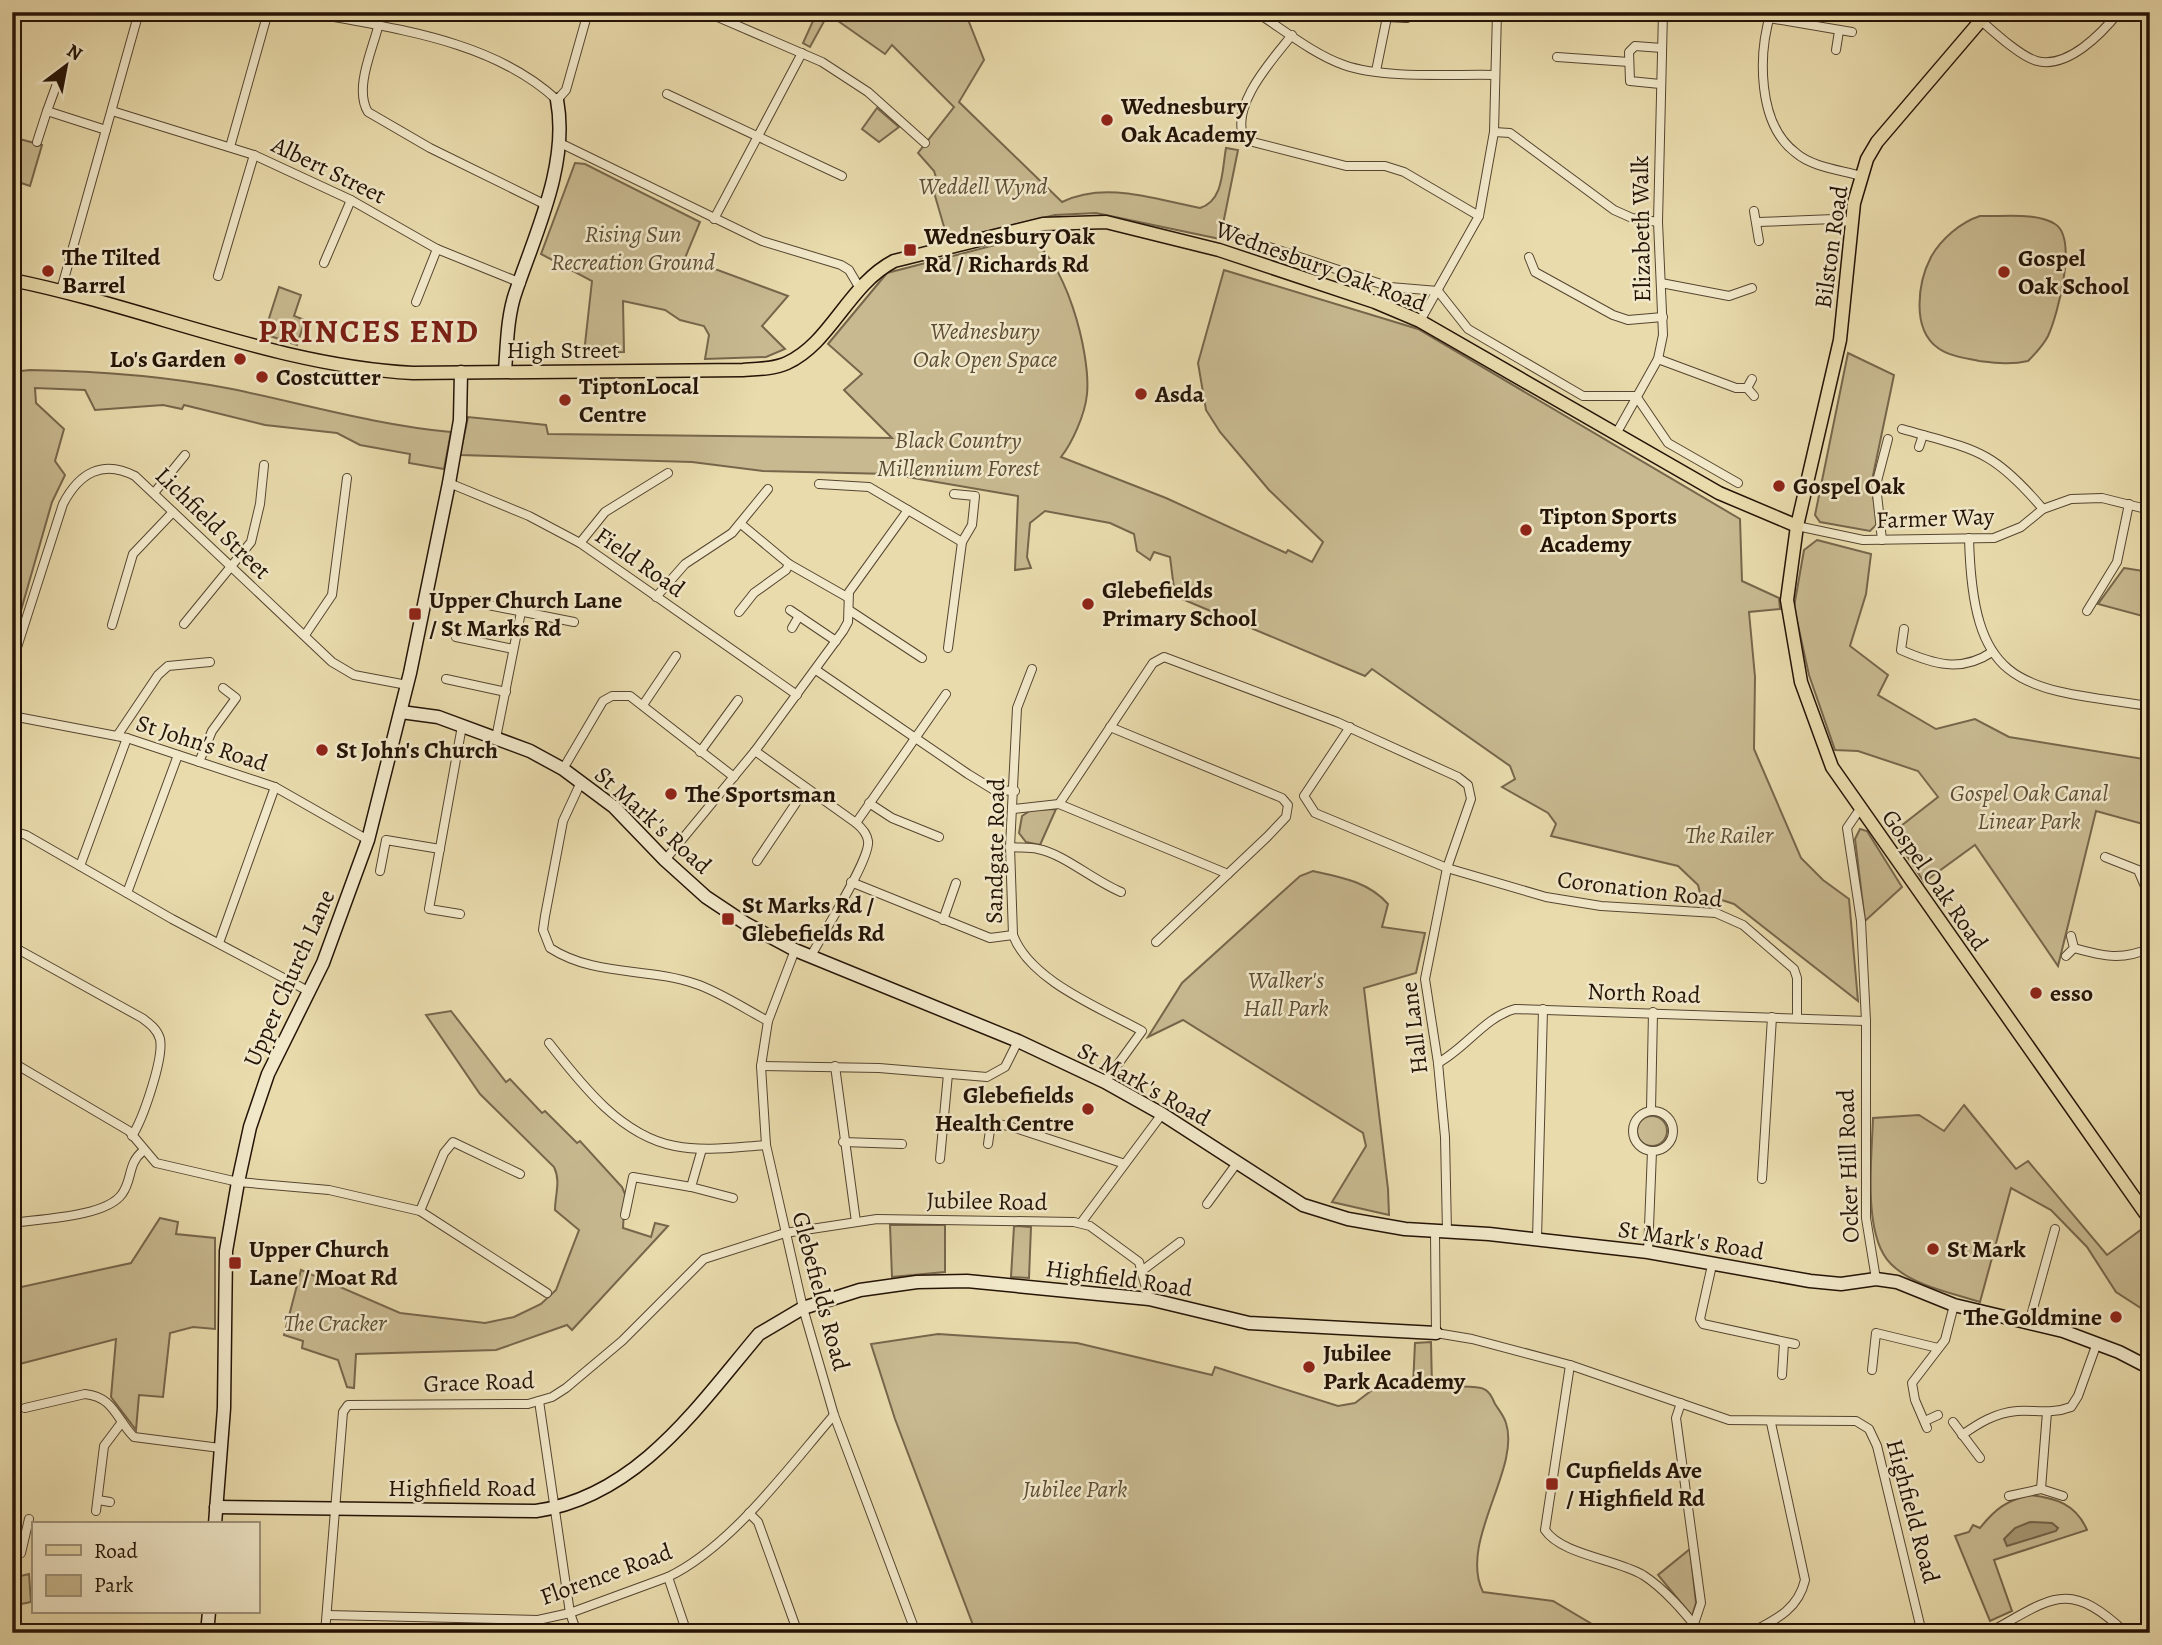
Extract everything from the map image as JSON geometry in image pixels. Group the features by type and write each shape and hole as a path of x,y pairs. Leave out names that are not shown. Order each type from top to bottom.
{"main road":[{"name":"Bilston Road","path":"1797,526 1840,340 1850,222 1861,176 1877,142 1980,15"},
{"name":"Wednesbury Oak Road","path":"875,272 894,261 1033,226 1082,220 1106,222 1219,250 1375,302 1420,321 1743,506 1797,526"},
{"name":"High Street","path":"12,280 61,290 346,367 413,373 712,371 779,366 802,353 875,272"},
{"name":"Gospel Oak Road","path":"1797,526 1787,600 1801,682 1824,749 1860,809 2150,1220"}],"street":[{"path":"61,290 139,12"},
{"path":"230,147 268,12"},
{"path":"309,12 463,47 504,62 557,100 560,143 551,189 544,204 521,283 516,291 505,371"},
{"path":"557,100 566,90 588,12"},
{"path":"706,12 802,53 868,92 925,143"},
{"path":"1256,12 1266,15 1292,35 1345,65 1376,71 1494,75"},
{"path":"1420,321 1479,216 1494,132 1497,12"},
{"name":"Elizabeth Walk","path":"1616,433 1658,359 1663,335 1658,222 1663,12"},
{"path":"1980,15 2029,58 2044,62 2092,42 2119,12"},
{"path":"1852,32 1770,15 1764,46 1765,88 1768,110 1779,135 1796,154 1806,160 1861,176"},
{"path":"1375,16 1407,18"},
{"path":"1376,71 1387,17"},
{"path":"379,27 362,90 362,103 368,112 430,148 544,204"},
{"path":"1836,50 1839,31"},
{"path":"1292,35 1248,95 1243,113 1245,140 1338,164 1385,166 1404,172 1479,216"},
{"path":"1660,84 1630,80 1629,52 1633,47 1662,48"},
{"path":"714,219 802,53"},
{"path":"1557,57 1629,62"},
{"path":"37,142 59,78"},
{"path":"667,94 842,176"},
{"path":"47,111 106,130"},
{"name":"Albert Street","path":"112,111 254,155 351,200 437,249 521,283"},
{"path":"1494,132 1510,133 1614,210 1632,218 1658,222"},
{"path":"560,143 714,219 782,249 841,265 849,270 859,287"},
{"path":"218,276 254,155"},
{"path":"324,263 351,200"},
{"path":"1754,211 1758,222 1759,241"},
{"path":"1758,222 1834,219 1850,222"},
{"name":"Wednesbury Oak Road","path":"1227,233 1390,287 1438,290 1468,329 1583,396 1636,396"},
{"path":"416,302 437,249"},
{"path":"1529,257 1535,272 1613,315 1628,320 1662,317"},
{"path":"1661,283 1729,296 1752,288"},
{"path":"1658,359 1736,388 1747,388 1754,396"},
{"name":"Upper Church Lane","path":"215,1522 226,1251 238,1182 250,1127 268,1074 310,992 368,840 401,712 449,483 460,420 461,372"},
{"path":"1747,388 1752,379"},
{"path":"1636,396 1668,443 1738,483"},
{"path":"1902,429 1972,448 1997,461 2024,485 2043,509"},
{"path":"1919,447 1923,435"},
{"path":"1882,540 1876,485 1888,439"},
{"path":"154,494 184,455"},
{"path":"184,624 251,542 260,505 264,466"},
{"name":"Lichfield Street","path":"12,663 63,504 72,486 87,473 109,468 135,476 332,662 354,675 407,685"},
{"path":"580,543 605,512 668,473"},
{"path":"304,635 332,595 347,478"},
{"name":"Field Road","path":"449,483 528,516 580,543 797,695"},
{"path":"819,484 869,487 962,542"},
{"path":"656,597 685,564 732,533 768,489"},
{"path":"948,648 962,542 972,525 975,496 954,494"},
{"name":"Farmer Way","path":"1797,526 1848,539 1994,538 2005,534 2043,509 2071,499 2089,497 2150,510"},
{"path":"2087,611 2117,562 2129,504"},
{"path":"846,597 908,510"},
{"path":"112,625 133,554 173,512"},
{"path":"665,860 755,751 816,670 848,622 846,597 789,564 741,524"},
{"path":"1969,538 1973,605 1992,652 2014,674 2041,688 2150,706"},
{"path":"739,612 754,593 786,570 789,564"},
{"path":"463,600 574,622"},
{"path":"790,610 836,641"},
{"path":"849,610 922,658"},
{"path":"496,738 521,612"},
{"path":"792,628 799,616"},
{"path":"1904,629 1901,650 1936,663 1957,666 1975,663 1992,652"},
{"path":"456,638 513,649"},
{"path":"643,705 676,656"},
{"path":"1059,804 1159,658 1171,657 1350,727"},
{"path":"117,736 158,675 168,666 210,662"},
{"name":"Sandgate Road","path":"1031,669 1017,708 1015,791 1010,847 1013,935 1017,948 1040,972 1142,1031 1105,1082"},
{"path":"816,670 912,739 994,790 1015,791"},
{"path":"446,679 506,692"},
{"path":"199,762 212,731 236,698 223,688"},
{"path":"856,823 912,739 946,694"},
{"path":"563,769 603,701 612,696 630,696 734,777"},
{"path":"700,752 738,700"},
{"name":"St Mark's Road","path":"401,712 428,714 496,738 563,769 614,807 665,860 706,897 745,923 795,950 1018,1041 1105,1082 1162,1114 1303,1205 1348,1219 1441,1232 1537,1239 1647,1252 1712,1265 1840,1284 1876,1279"},
{"name":"St John's Road","path":"12,716 127,738 275,787 368,840"},
{"path":"460,914 429,909 462,726"},
{"path":"1110,727 1282,798 1288,805 1286,817 1156,942"},
{"name":"Hall Lane","path":"1350,727 1458,777 1468,785 1471,799 1447,868 1425,971 1438,1063 1444,1137 1436,1333"},
{"name":"Coronation Road","path":"1350,727 1304,796 1315,813 1447,868 1571,902 1704,911 1730,918 1743,925 1794,969 1797,978 1797,1017"},
{"path":"80,866 127,738"},
{"path":"755,751 856,823 865,831 869,840 867,852 811,956"},
{"path":"127,892 178,755"},
{"path":"581,782 563,821 545,916 543,930 550,948 590,967 650,974 696,984 768,1021"},
{"path":"219,943 275,787"},
{"path":"757,861 806,788"},
{"path":"869,803 892,818 939,837"},
{"path":"1014,809 1059,804 1228,874"},
{"name":"Ocker Hill Road","path":"1860,809 1847,828 1861,921 1866,1021 1866,1207 1876,1279"},
{"path":"12,831 26,835 310,992"},
{"path":"380,871 386,840 440,849"},
{"path":"1010,847 1039,849 1060,857 1097,882 1121,892"},
{"path":"2105,857 2129,865 2141,875 2150,898"},
{"path":"2141,875 2150,869"},
{"path":"851,882 990,938 1013,935"},
{"path":"943,920 956,883"},
{"path":"2071,936 2074,948"},
{"path":"12,946 142,1018 156,1031 161,1047 141,1122 132,1136"},
{"path":"2074,948 2111,958 2127,957 2150,948"},
{"path":"2066,956 2074,948"},
{"name":"Glebefields Road","path":"795,950 768,1021 761,1066 766,1145 803,1308 834,1415 916,1633"},
{"path":"1537,1239 1543,1009"},
{"name":"North Road","path":"1438,1063 1461,1050 1502,1013 1543,1009 1866,1021"},
{"path":"1651,1110 1653,1012"},
{"path":"1762,1179 1772,1017"},
{"path":"761,1066 835,1066 993,1075 1005,1067 1018,1041"},
{"path":"549,1043 581,1085 643,1134 673,1146 702,1149 766,1145"},
{"path":"12,1062 132,1136 156,1163 167,1168 238,1182 328,1190 420,1211 547,1293"},
{"path":"835,1066 856,1222"},
{"path":"940,1159 948,1074"},
{"path":"1651,1110 1667,1116 1673,1130 1667,1145 1652,1152 1642,1149 1635,1141 1632,1131 1634,1121 1651,1110"},
{"path":"1081,1223 1122,1164 1162,1114"},
{"path":"988,1144 991,1123 1021,1130 1122,1164"},
{"path":"420,1211 444,1153 453,1142 520,1174"},
{"path":"844,1142 902,1144"},
{"path":"691,1187 702,1149"},
{"path":"12,1223 108,1208 125,1191 131,1164 143,1151"},
{"path":"1647,1252 1652,1152"},
{"path":"1207,1204 1237,1163"},
{"path":"625,1215 633,1177 691,1187 733,1198"},
{"name":"Jubilee Road","path":"785,1233 877,1219 1081,1223 1139,1262 1143,1270"},
{"path":"2029,1323 2055,1229"},
{"name":"Grace Road","path":"336,1508 343,1412 348,1405 540,1401 566,1388 622,1341 704,1259 713,1253 785,1233"},
{"path":"1149,1298 1143,1270 1180,1242"},
{"path":"1712,1265 1700,1319 1703,1324 1795,1344"},
{"path":"1876,1279 1897,1282 1954,1305 2097,1343 2150,1368"},
{"name":"Highfield Road","path":"216,1507 536,1511 554,1507 608,1485 653,1455 759,1334 803,1308 860,1290 917,1282 967,1281 1149,1298 1249,1323 1436,1333 1472,1339 1570,1365 1729,1420 1771,1423 1856,1421 1868,1429 1877,1446 1922,1633"},
{"path":"1938,1415 1926,1425 1912,1391 1912,1383 1945,1340 1954,1305"},
{"path":"1872,1370 1876,1333 1938,1348"},
{"path":"1782,1375 1784,1342"},
{"path":"1962,1435 1980,1422 2001,1414 2063,1410 2075,1403 2097,1343"},
{"path":"1570,1365 1544,1520 1545,1530 1560,1543 1641,1574 1654,1582 1701,1633"},
{"path":"25,1408 85,1394 105,1399 134,1437 220,1448"},
{"path":"540,1401 570,1613 577,1633"},
{"path":"1681,1403 1676,1418 1701,1603 1694,1624"},
{"path":"2041,1489 2048,1412"},
{"name":"Florence Road","path":"327,1615 538,1620 570,1613 668,1577 683,1570 749,1513 834,1415"},
{"path":"96,1511 104,1446 122,1422"},
{"path":"1953,1422 1980,1458"},
{"path":"1750,1633 1789,1610 1798,1599 1805,1580 1771,1423"},
{"path":"2009,1496 2041,1489 2063,1496"},
{"path":"98,1500 110,1502"},
{"path":"325,1633 336,1508"},
{"path":"749,1513 758,1522 797,1633"},
{"path":"21,1553 18,1536 29,1519"},
{"path":"668,1577 687,1633"},
{"path":"1988,1633 2045,1603 2065,1598 2094,1605 2126,1633"},
{"path":"207,1633 209,1614"}],"green space":[{"name":"Weddell Wynd","path":"817,12 965,12 984,60 959,102 1062,202 1078,196 1112,192 1200,208 1214,199 1218,191 1226,148 1238,150 1220,239 1096,213 1055,215 954,239 947,237 933,189 939,187 934,171 918,153 954,107 892,45 885,54 828,14 810,47 803,43"},
{"path":"877,108 899,127 879,142 862,129"},
{"path":"12,137 42,145 30,186 12,180"},
{"name":"Rising Sun Recreation Ground","path":"575,163 585,164 700,222 685,258 788,296 762,326 785,349 766,357 705,359 709,335 704,326 680,320 665,310 623,301 624,352 584,353 592,281 541,254"},
{"path":"1980,216 2038,218 2055,224 2062,232 2066,260 2057,311 2046,340 2028,361 1979,361 1942,351 1929,340 1920,317 1920,292 1931,257 1952,232"},
{"path":"1026,237 1040,247 1053,263 1073,307 1085,355 1087,394 1084,411 1061,457 1166,498 1286,553 1288,550 1312,562 1323,542 1269,490 1220,432 1206,410 1198,363 1224,270 1418,329 1740,519 1742,581 1779,598 1780,609 1749,612 1755,677 1754,749 1801,858 1823,880 1849,899 1858,1001 1734,904 1700,893 1698,885 1678,866 1551,836 1556,824 1548,813 1502,787 1515,779 1510,766 1372,669 1365,676 1175,596 1170,557 1154,552 1150,560 1137,551 1134,534 1110,523 1045,511 1030,523 1027,557 1031,568 1015,570 1018,496 890,474 763,471 692,462 460,455 468,417 546,425 548,434 892,438 844,390 862,374 828,344 887,273"},
{"path":"279,287 301,295 294,316 305,320 297,345 264,334"},
{"path":"1848,353 1894,375 1871,485 1878,523 1870,531 1820,522 1815,515"},
{"path":"30,370 106,373 182,381 232,389 368,419 451,432 444,469 409,463 410,454 360,445 337,433 265,425 184,405 182,409 163,405 95,410 85,390 35,388 36,403 64,429 55,461 65,475 52,502 12,642 12,372"},
{"name":"Gospel Oak Canal Linear Park","path":"1817,540 1871,554 1866,594 1850,646 1888,675 1878,695 1936,729 1975,719 2009,737 2150,760 2150,826 2096,811 2058,966 1975,845 1924,882 1892,833 1938,797 1918,771 1858,751 1835,750 1809,675 1794,607 1804,550"},
{"path":"2124,568 2150,572 2150,618 2098,604"},
{"path":"1056,809 1040,845 1026,842 1019,833 1022,816 1031,810"},
{"path":"1860,829 1867,831 1902,887 1865,921 1855,839"},
{"name":"Walker's Hall Park","path":"1313,871 1372,890 1388,904 1382,927 1425,933 1416,973 1364,988 1389,1215 1332,1202 1366,1146 1363,1133 1183,1020 1148,1037 1182,983 1300,876"},
{"name":"The Cracker","path":"451,1011 506,1082 510,1079 542,1113 545,1111 577,1143 580,1141 622,1187 625,1194 623,1228 651,1237 655,1223 668,1226 572,1330 567,1325 496,1350 356,1354 354,1388 347,1387 338,1360 302,1348 303,1341 284,1335 301,1270 400,1313 485,1323 514,1317 541,1304 556,1290 579,1230 555,1210 557,1183 554,1167 480,1094 426,1015"},
{"path":"1964,1105 2016,1169 2028,1161 2107,1255 2146,1226 2150,1232 2150,1314 2116,1292 2087,1247 2051,1210 2011,1188 1980,1302 1921,1283 1891,1264 1882,1251 1872,1216 1873,1118 1919,1115 1944,1131"},
{"path":"1652,1116 1663,1120 1667,1131 1663,1142 1652,1146 1641,1142 1637,1131 1641,1120"},
{"name":"The Cracker","path":"160,1218 178,1222 176,1234 215,1238 215,1329 193,1327 170,1333 163,1397 139,1395 136,1430 111,1397 116,1339 12,1366 12,1289 131,1263"},
{"path":"890,1225 945,1225 945,1272 892,1277"},
{"path":"1014,1226 1031,1227 1029,1278 1011,1277"},
{"name":"Jubilee Park","path":"938,1334 1077,1343 1212,1375 1215,1367 1338,1406 1355,1403 1384,1381 1413,1386 1415,1343 1431,1342 1432,1386 1484,1389 1506,1423 1508,1441 1505,1462 1478,1551 1477,1572 1483,1592 1553,1601 1607,1633 976,1633 895,1419 871,1344"},
{"path":"2029,1495 2048,1498 2071,1508 2087,1530 1994,1560 2012,1611 1990,1621 1955,1536 1969,1532 1973,1525 1980,1528 2001,1507"},
{"path":"1690,1549 1696,1603 1692,1616 1658,1575"},
{"path":"29,1574 31,1602 12,1606 12,1578"}],"shaded area":[{"path":"2030,1522 2052,1523 2058,1528 2056,1531 2007,1546 2004,1539 2015,1528"}],"place":[{"name":"Wednesbury Oak Academy","path":"1107,120"},
{"name":"Wednesbury Oak Rd / Richards Rd","path":"910,250"},
{"name":"The Tilted Barrel","path":"48,271"},
{"name":"Gospel Oak School","path":"2004,272"},
{"name":"Lo's Garden","path":"240,359"},
{"name":"Costcutter","path":"262,377"},
{"name":"Asda","path":"1141,394"},
{"name":"TiptonLocal Centre","path":"565,400"},
{"name":"Gospel Oak","path":"1779,486"},
{"name":"Tipton Sports Academy","path":"1526,530"},
{"name":"Glebefields Primary School","path":"1088,604"},
{"name":"Upper Church Lane / St Marks Rd","path":"415,614"},
{"name":"St John's Church","path":"322,750"},
{"name":"The Sportsman","path":"671,794"},
{"name":"St Marks Rd / Glebefields Rd","path":"728,919"},
{"name":"esso","path":"2036,993"},
{"name":"Glebefields Health Centre","path":"1088,1109"},
{"name":"St Mark","path":"1933,1249"},
{"name":"Upper Church Lane / Moat Rd","path":"235,1263"},
{"name":"The Goldmine","path":"2116,1317"},
{"name":"Jubilee Park Academy","path":"1309,1367"},
{"name":"Cupfields Ave / Highfield Rd","path":"1552,1484"}],"district":[{"name":"PRINCES END","path":"369,331"}],"park label":[{"name":"Wednesbury Oak Open Space","path":"985,345"},
{"name":"Black Country Millennium Forest","path":"958,454"},
{"name":"The Railer","path":"1729,835"}]}
